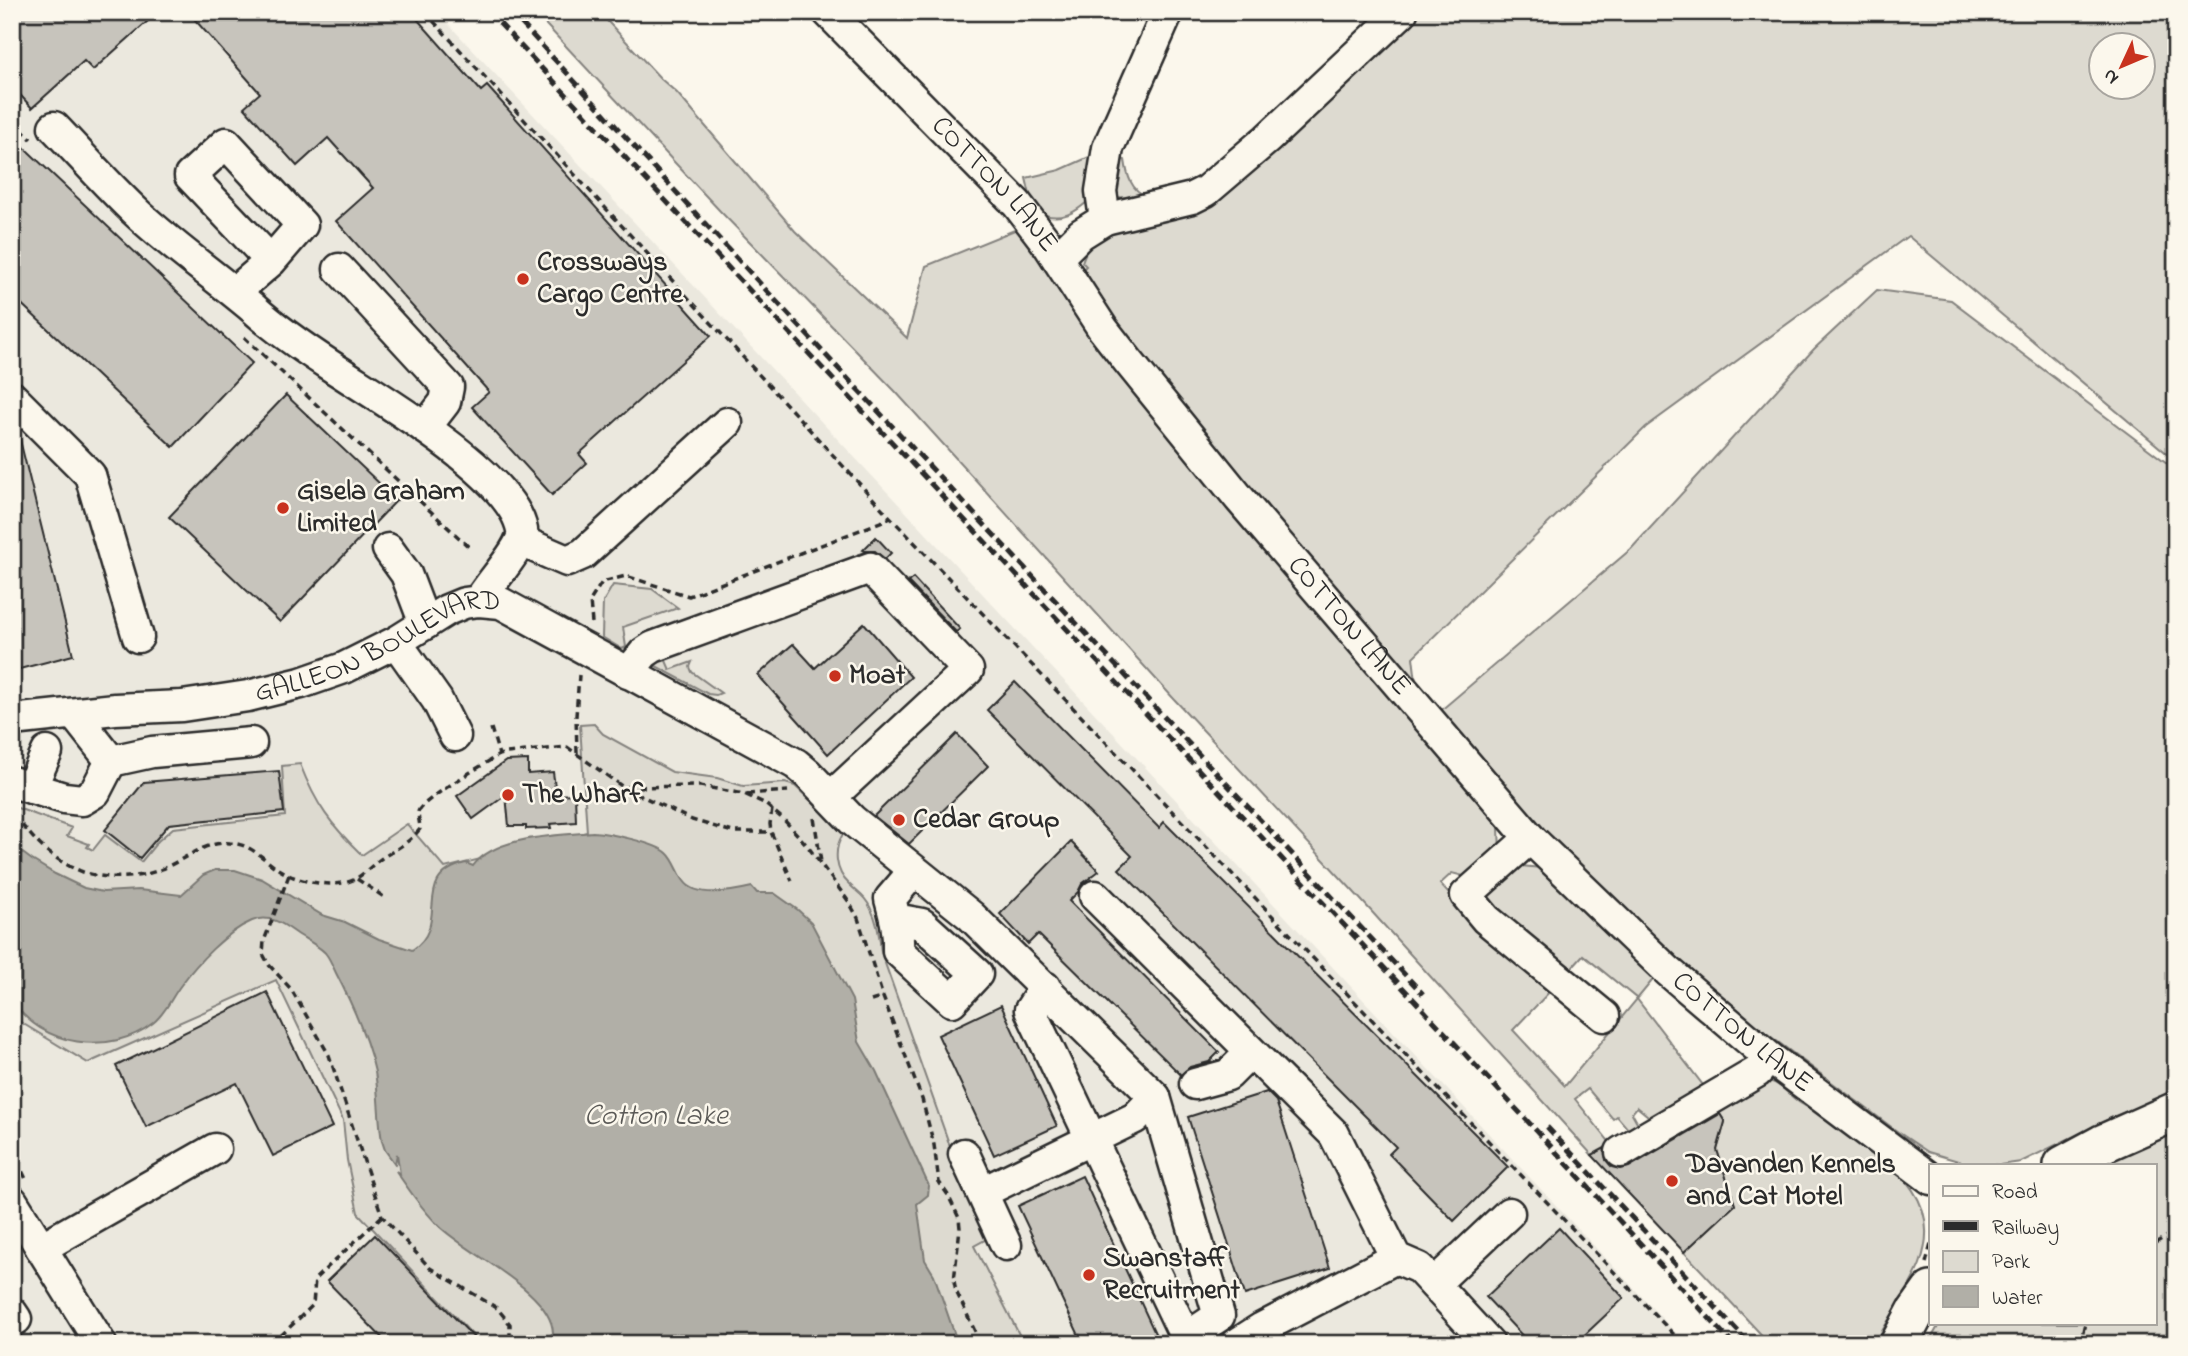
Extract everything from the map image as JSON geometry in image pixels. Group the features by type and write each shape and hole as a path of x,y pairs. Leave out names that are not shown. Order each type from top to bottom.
{"main road":[{"path":"2065,1164 2176,1111"},
{"path":"1899,1344 1929,1294"}],"street":[{"name":"COTTON LANE","path":"828,12 1017,204 1057,258 1103,329 1239,498 1530,838 1668,971 1770,1058 1929,1177"},
{"path":"1105,219 1101,191 1108,148 1168,12"},
{"path":"1057,258 1081,234 1105,219 1192,198 1206,191 1267,139 1402,12"},
{"path":"54,127 139,215 255,311 327,364 425,428 457,452 498,489 512,506 522,529 522,541 486,587 479,601"},
{"path":"235,292 271,261"},
{"path":"339,269 448,387 444,402 425,428"},
{"path":"12,397 90,475 138,637"},
{"path":"522,541 567,561 583,554 727,423"},
{"path":"388,549 406,574 425,624"},
{"path":"628,673 644,653 653,647 870,568 968,670 830,808"},
{"name":"GALLEON BOULEVARD","path":"12,720 182,706 248,696 301,683 344,668 464,603 501,603 785,756 808,774 830,808 958,904 1155,1097"},
{"path":"396,642 437,701 455,736"},
{"path":"74,714 111,761"},
{"path":"111,761 152,752 251,743"},
{"path":"47,752 22,785 64,798 82,800 95,792 111,761"},
{"path":"1530,838 1466,895 1486,919 1604,1016"},
{"path":"895,919 890,900 914,872"},
{"path":"1095,896 1335,1134 1396,1258 1419,1268 1489,1344"},
{"path":"1045,987 1030,1010 1185,1341 1219,1316 1155,1097"},
{"path":"1195,1084 1228,1074 1251,1052"},
{"path":"1621,1152 1757,1072 1770,1058"},
{"path":"983,1192 1135,1118 1155,1097"},
{"path":"41,1248 215,1149"},
{"path":"964,1154 1006,1244"},
{"path":"12,1200 99,1343"},
{"path":"1434,1284 1509,1213"},
{"path":"1237,1344 1262,1328 1396,1258"},
{"path":"12,1313 16,1319 12,1321"}],"path":[{"path":"425,12 891,518 1683,1344"},
{"path":"592,624 590,601 602,582 626,576 689,596 891,518"},
{"path":"577,753 576,716 580,667"},
{"path":"491,727 499,755"},
{"path":"12,818 22,824 54,857 84,873 106,877 147,874 213,844 227,842 255,850 271,865 306,882 341,883 356,879 406,844 420,829 418,813 423,805 499,755 568,747 623,787 692,820 733,832 771,832"},
{"path":"623,787 700,786 744,794 788,791 797,794"},
{"path":"744,794 772,809 784,820 821,864 858,918 883,997 922,1099 934,1145 939,1182 959,1218 954,1281 956,1291 981,1344"},
{"path":"821,864 814,817 830,808"},
{"path":"772,809 771,832 792,881"},
{"path":"289,875 264,941 263,954 269,965 292,989 330,1055 382,1216 430,1268 498,1308 510,1325 510,1344"},
{"path":"356,879 384,897"},
{"path":"871,1001 883,997"},
{"path":"272,1344 313,1305 315,1279 382,1216"},
{"path":"2156,1242 2176,1231"},
{"path":"2080,1344 2085,1324"}],"shaded area":[{"path":"12,12 437,12 1686,1344 12,1344"}],"green space":[{"path":"534,12 599,12 677,93 795,231 907,338 926,266 1022,227 1499,827 1500,854 1467,877 1452,873 1440,884 1478,926 1554,987 1513,1030 1565,1086 1637,999 1709,1093 1654,1125 1637,1107 1632,1113 1642,1131 1634,1136 1617,1116 1613,1119 1588,1089 1575,1099 1611,1144 1592,1155 895,391 720,211"},
{"path":"1412,12 2176,12 2176,461 1908,236 1646,427 1413,657 1418,698 1118,331 1085,280 1086,266 1082,262 1093,242 1151,216"},
{"path":"1096,154 1088,201 1068,214 1057,217 1045,215 1030,195 1026,178 1060,170"},
{"path":"1116,158 1125,160 1131,181 1137,190 1146,196 1113,197"},
{"path":"1877,290 1951,300 2167,463 2176,473 2176,1092 2115,1116 2021,1162 1965,1163 1928,1152 1690,976 1553,846 1440,711 1631,549 1814,349"},
{"path":"613,585 652,589 678,608 623,627 626,647 622,649 602,637 603,602"},
{"path":"664,656 670,670 692,662 692,672 721,693 708,694 654,665"},
{"name":"Cotton Lake","path":"594,724 603,734 672,772 717,778 743,786 785,783 795,786 811,801 814,800 843,834 837,853 838,867 844,879 864,898 873,914 881,952 951,1149 992,1236 974,1246 1024,1344 481,1344 358,1213 347,1160 343,1120 276,980 88,1063 12,1017 12,806 72,828 67,836 89,844 87,847 93,850 105,835 141,862 173,828 285,816 282,766 300,764 325,814 362,855 407,824 445,868 587,832 580,725"},
{"path":"1512,865 1541,868 1656,976 1637,999 1583,955 1564,976 1489,906 1489,892"},
{"path":"1756,1081 1776,1084 1798,1102 1838,1125 1895,1169 1919,1201 1925,1219 1926,1240 1920,1264 1875,1344 1770,1344 1684,1252 1735,1205 1717,1150 1725,1122 1714,1105"},
{"path":"2176,1127 2176,1344 1928,1344 1939,1324 2156,1324 2156,1164 2112,1164 2106,1157"}],"water":[{"name":"Cotton Lake","path":"593,832 632,839 661,849 672,859 684,881 697,890 716,892 752,887 757,893 774,893 811,922 852,1000 859,1042 876,1071 929,1186 928,1195 917,1204 925,1260 934,1275 958,1344 540,1344 553,1333 549,1317 539,1302 506,1274 439,1226 396,1171 400,1174 397,1154 395,1164 382,1141 372,1060 342,984 324,951 275,921 258,919 232,933 195,967 158,1019 136,1034 117,1040 77,1042 58,1036 40,1028 24,1016 12,1000 12,845 55,874 84,888 103,892 139,890 181,895 203,875 215,870 235,870 262,879 322,915 412,950 423,939 429,927 434,890 439,879 449,870 466,863 473,866 483,856 512,843 546,836"}],"building":[{"path":"12,12 158,12 93,70 84,61 32,108 12,86"},
{"name":"Crossways Cargo Centre","path":"188,12 411,12 481,91 487,86 711,336 579,454 587,463 552,495 472,407 489,392 336,221 373,188 328,138 297,166 244,107 260,93"},
{"path":"12,136 252,363 173,447 12,295"},
{"name":"Gisela Graham Limited","path":"286,395 397,500 280,622 169,517"},
{"path":"19,436 73,655 12,671 12,437"},
{"path":"876,537 891,553 885,559 875,551 863,550"},
{"path":"913,578 960,629 956,632 908,582"},
{"name":"Moat","path":"864,623 911,677 828,754 758,675 793,644 815,668"},
{"path":"1015,682 1159,828 1164,822 1508,1167 1454,1221 1389,1154 1396,1147 1119,869 1132,856 987,710"},
{"path":"957,734 988,766 909,844 874,816"},
{"name":"The Wharf","path":"528,760 528,774 553,772 556,795 575,794 576,822 550,824 551,828 526,829 526,826 509,826 506,795 473,819 457,796 506,761"},
{"path":"279,771 284,812 169,824 140,858 105,830 144,782"},
{"path":"1071,842 1099,871 1082,884 1069,901 1219,1052 1209,1062 1190,1067 1181,1075 1038,934 1028,944 1000,914"},
{"path":"267,992 332,1127 273,1156 237,1083 146,1127 116,1066"},
{"path":"1001,1005 1057,1126 994,1155 938,1035"},
{"path":"1267,1092 1276,1101 1330,1268 1245,1295 1188,1117"},
{"name":"Davanden Kennels and Cat Motel","path":"1720,1114 1725,1122 1717,1150 1735,1205 1684,1252 1592,1155 1605,1148 1606,1160 1612,1167 1629,1167"},
{"name":"Swanstaff Recruitment","path":"1082,1176 1160,1344 1083,1344 1018,1206"},
{"path":"1559,1228 1624,1298 1575,1344 1530,1344 1486,1297"},
{"path":"375,1235 480,1344 388,1344 327,1281"}],"railway":[{"path":"489,12 1733,1344"},
{"path":"511,12 822,351 1423,994"},
{"path":"1547,1127 1750,1344"}],"place":[{"name":"Crossways Cargo Centre","path":"523,279"},
{"name":"Gisela Graham Limited","path":"283,508"},
{"name":"Moat","path":"835,676"},
{"name":"The Wharf","path":"508,795"},
{"name":"Cedar Group","path":"899,820"},
{"name":"Davanden Kennels and Cat Motel","path":"1672,1181"},
{"name":"Swanstaff Recruitment","path":"1089,1275"}]}
